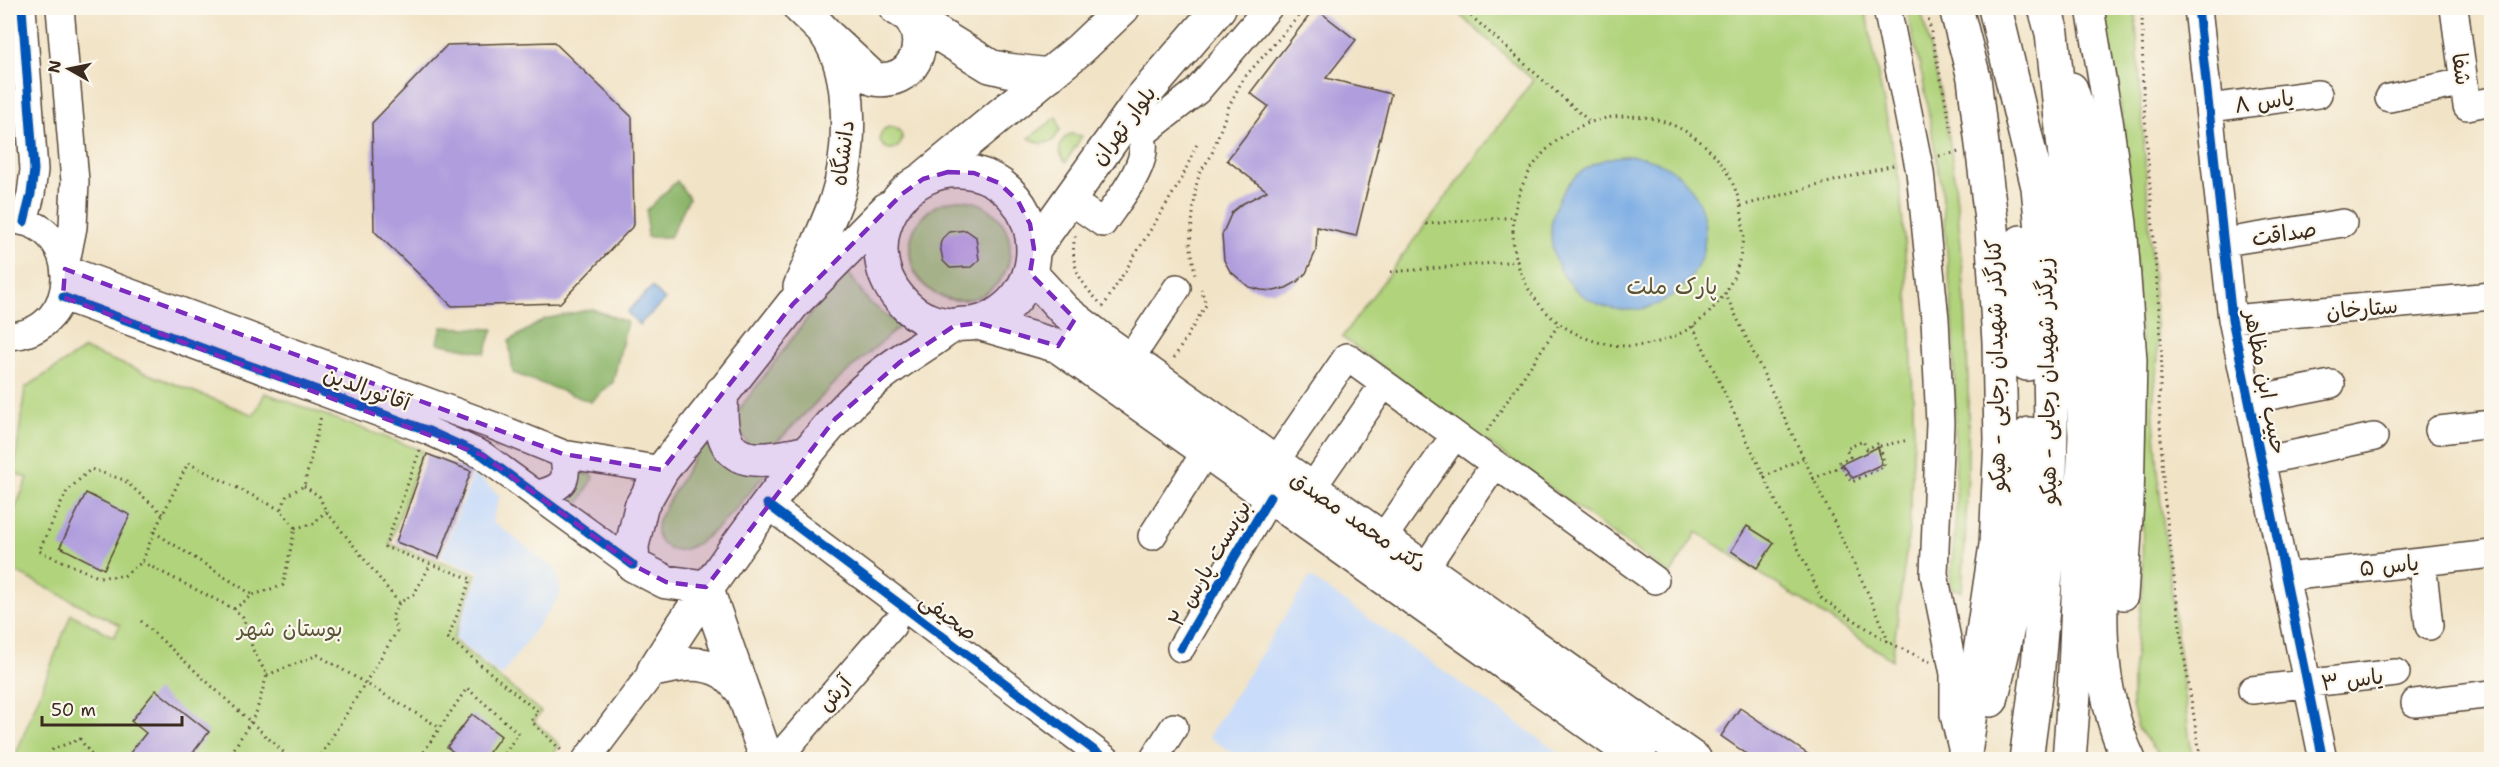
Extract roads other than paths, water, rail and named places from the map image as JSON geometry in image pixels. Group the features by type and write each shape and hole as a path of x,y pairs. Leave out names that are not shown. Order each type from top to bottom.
{"main road":[{"name":"دانشگاه","path":"793,304 836,199 843,168 848,114 846,90 827,35 800,8"},
{"path":"706,587 666,582 633,565 632,546 641,507 662,470 793,304 913,186 1080,49 1123,8"},
{"name":"بلوار تهران","path":"1032,261 1068,199 1133,128 1141,99 1219,8"},
{"name":"کنارگذر شهیدان رجایی - هپکو","path":"1956,8 1974,78 1969,151 1992,228 1999,342 2001,440 1996,545 1964,759"},
{"name":"زیرگذر شهیدان رجایی - هپکو","path":"1995,8 2038,187 2049,306 2051,425 2049,537 2037,678 2026,759"},
{"path":"827,35 874,79 896,79 916,60 918,43 916,25 904,11"},
{"path":"904,11 990,66 1049,75"},
{"path":"2048,20 2081,117 2100,202 2111,351 2111,438 2101,607 2103,651 2112,710 2129,759"},
{"name":"زیرگذر شهیدان رجایی - هپکو","path":"2048,20 2078,281 2085,436 2075,682 2069,759"},
{"path":"1964,759 1987,717 2006,643 2022,555 2028,452 2027,336 2005,46"},
{"path":"654,670 706,587 767,504 835,419 877,378 966,324 1001,312 1019,295 1032,261 1030,224 1018,201 999,183 974,173 948,172 913,186 887,216 880,241 882,267 892,290 908,309 929,321 966,324"},
{"name":"دکتر محمد مصدق","path":"1032,261 1089,313 1130,359 1695,759"},
{"path":"1058,346 1089,313"},
{"name":"دکتر محمد مصدق","path":"966,324 1058,346 1641,759"},
{"path":"722,392 722,427 727,444 739,456 752,460 771,460 808,452"},
{"path":"706,587 767,759"},
{"path":"654,670 684,663 703,665 723,672 743,692"}],"street":[{"path":"22,8 34,170 31,194 16,221 46,234 61,255 65,268"},
{"path":"8,336 33,331 56,311 63,297 65,268 73,227 75,181 60,8"},
{"path":"1068,199 1103,223 1140,167 1145,150 1133,128 1197,92 1268,8"},
{"path":"1887,8 1918,160 1935,319 1940,412 1934,574 1954,674 1954,716 1964,759"},
{"path":"2090,8 2109,120 2123,224 2133,360 2131,480 2124,596"},
{"name":"حبیب ابن مظاهر","path":"2198,8 2232,319 2324,759"},
{"name":"شفا","path":"2454,8 2467,106 2492,101"},
{"path":"2389,98 2464,82"},
{"name":"یاس ۸","path":"2210,108 2318,94"},
{"path":"34,170 42,188 58,196 67,191 75,181"},
{"name":"صداقت","path":"2225,242 2343,223"},
{"name":"آقانورالدین","path":"65,268 483,422 563,454 662,470"},
{"path":"1130,359 1191,285"},
{"name":"ستارخان","path":"2232,319 2492,296"},
{"name":"آقانورالدین","path":"63,297 429,431 482,455 633,565"},
{"path":"1275,462 1347,357 1655,580"},
{"path":"1312,488 1384,384"},
{"path":"2249,400 2331,384"},
{"path":"2439,430 2492,424"},
{"path":"1383,538 1455,435"},
{"path":"2262,461 2374,437"},
{"path":"1152,536 1206,451"},
{"path":"538,494 554,490 563,484 566,474 563,454"},
{"path":"1425,568 1495,464"},
{"name":"بن‌بست پارس ۲","path":"1182,648 1270,496"},
{"name":"صحیفی","path":"767,504 1107,759"},
{"name":"یاس ۵","path":"2286,577 2492,554"},
{"path":"2422,562 2430,626"},
{"name":"آرش","path":"776,759 892,626"},
{"path":"575,756 654,670"},
{"name":"یاس ۳","path":"2252,690 2396,673"},
{"path":"2415,703 2492,694"},
{"path":"1056,721 1070,759"},
{"path":"1153,759 1174,727"}],"water":[{"path":"1628,156 1657,162 1671,169 1682,179 1692,190 1699,204 1705,233 1699,262 1692,276 1682,287 1671,297 1657,304 1628,310 1599,304 1585,297 1574,287 1564,276 1557,262 1551,233 1557,204 1564,190 1574,179 1585,169 1599,162"},
{"path":"652,287 665,300 639,325 627,312"}],"park label":[{"name":"پارک ملت","path":"1672,286"},
{"name":"بوستان شهر","path":"290,628"}]}
